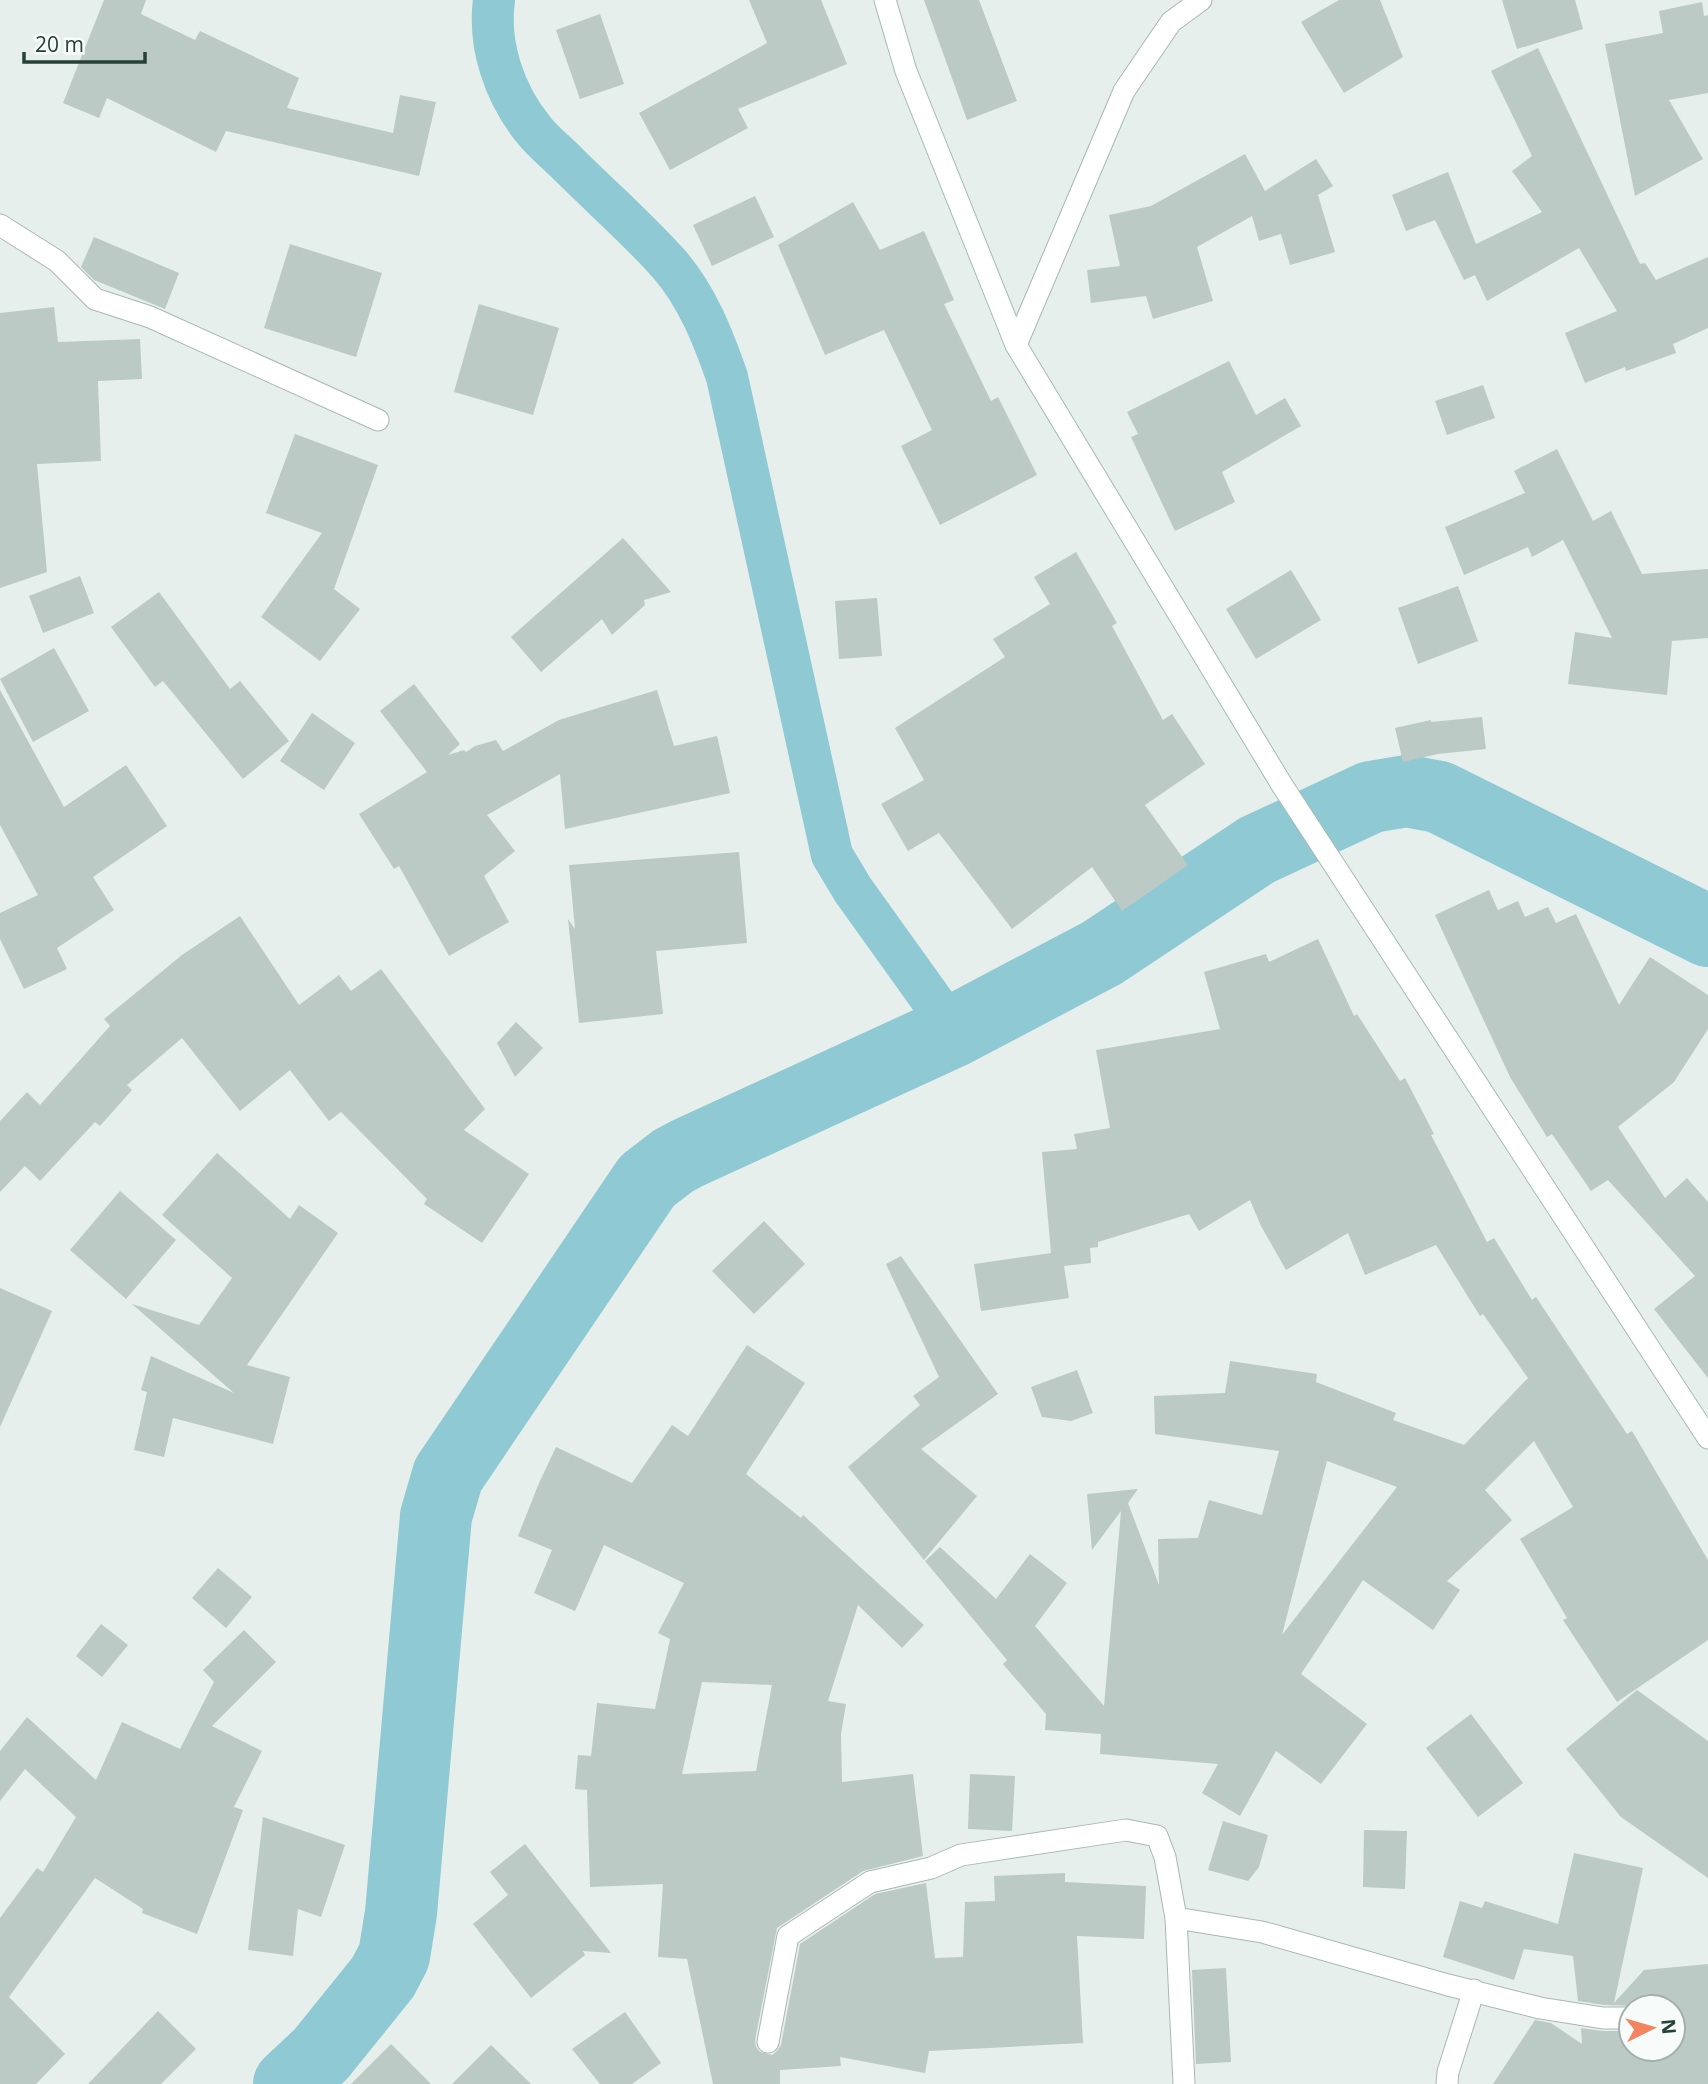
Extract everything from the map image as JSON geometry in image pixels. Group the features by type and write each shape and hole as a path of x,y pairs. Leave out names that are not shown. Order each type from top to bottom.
{"street":[{"path":"885,0 906,71 1016,345 1282,785 1708,1438"},
{"path":"1016,345 1124,91 1171,22 1201,0"},
{"path":"0,225 57,261 94,299 150,317 378,419"},
{"path":"768,2042 788,1936 870,1882 931,1868 961,1855 1126,1830 1157,1836 1165,1857 1176,1918 1184,2084"},
{"path":"1176,1918 1262,1932 1540,2008 1617,2018"},
{"path":"1447,2084 1474,1990"}],"building":[{"path":"104,0 146,0 141,14 195,40 200,31 299,78 287,108 393,133 400,95 436,102 419,176 226,131 216,152 107,98 99,118 63,103"},
{"path":"749,0 821,0 847,64 738,109 748,128 670,170 639,113 767,43"},
{"path":"924,0 979,0 1017,101 967,120"},
{"path":"1339,0 1380,0 1403,57 1344,93 1301,22"},
{"path":"1502,0 1575,0 1583,29 1517,49"},
{"path":"1702,2 1704,16 1708,15 1708,93 1669,100 1703,159 1635,196 1605,44 1663,33 1659,11"},
{"path":"600,14 624,84 580,99 556,30"},
{"path":"1538,48 1640,264 1645,263 1656,280 1708,257 1708,328 1673,344 1676,353 1626,371 1625,367 1585,383 1565,333 1617,311 1579,248 1487,301 1475,275 1464,280 1435,220 1406,231 1392,195 1448,172 1476,244 1542,212 1512,171 1532,156 1491,71"},
{"path":"1245,154 1265,191 1316,159 1333,186 1318,195 1335,252 1290,265 1281,234 1259,241 1252,216 1197,247 1213,301 1153,319 1146,296 1091,303 1087,270 1120,266 1109,215 1151,206"},
{"path":"755,196 774,237 712,266 693,225"},
{"path":"853,202 880,250 924,231 954,300 944,304 991,401 998,397 1037,475 940,525 901,446 932,430 884,330 825,355 778,245"},
{"path":"94,237 179,273 165,309 94,280 81,267"},
{"path":"290,244 382,273 356,357 264,328"},
{"path":"479,304 559,328 533,415 454,392"},
{"path":"54,307 58,342 140,339 142,379 98,381 101,461 37,464 47,572 0,588 0,313"},
{"path":"1229,361 1256,415 1285,398 1301,426 1222,472 1235,502 1175,531 1131,437 1138,434 1127,412"},
{"path":"1483,385 1495,418 1447,435 1435,401"},
{"path":"295,434 378,465 334,589 360,609 320,661 261,617 322,533 266,513"},
{"path":"1557,449 1593,521 1611,511 1642,574 1708,569 1708,638 1672,641 1667,695 1568,684 1575,632 1612,638 1563,540 1532,557 1528,547 1464,575 1445,527 1525,493 1514,471"},
{"path":"623,538 671,592 644,600 645,605 612,635 602,619 541,672 511,637"},
{"path":"1076,552 1117,623 1112,626 1163,720 1172,714 1205,764 1145,805 1188,865 1122,911 1092,867 1012,929 939,833 908,851 881,804 924,780 895,728 1005,657 993,639 1050,604 1034,577"},
{"path":"1291,570 1321,620 1256,659 1226,609"},
{"path":"80,576 94,613 43,633 29,596"},
{"path":"1458,586 1478,641 1418,664 1398,608"},
{"path":"159,592 230,689 240,681 289,741 243,779 163,681 155,687 111,627"},
{"path":"877,598 882,656 839,659 835,601"},
{"path":"54,648 89,711 33,742 0,679"},
{"path":"414,684 460,744 448,755 464,750 466,752 475,746 496,740 503,751 559,720 657,690 674,746 717,736 730,793 565,829 560,774 487,815 515,851 484,876 509,922 449,956 399,866 394,869 359,814 427,772 380,711"},
{"path":"0,690 64,807 126,765 167,826 93,877 114,910 57,948 67,969 24,989 0,939 0,913 38,895 0,825"},
{"path":"312,713 355,743 324,790 280,761"},
{"path":"1482,717 1486,749 1438,754 1403,762 1395,728 1431,720"},
{"path":"739,852 747,943 656,951 663,1014 579,1023 568,919 575,929 569,865"},
{"path":"1489,890 1498,910 1518,901 1525,917 1548,907 1556,923 1576,914 1619,1005 1650,957 1708,995 1708,1029 1674,1082 1618,1127 1665,1198 1687,1178 1708,1202 1708,1378 1654,1309 1695,1276 1608,1180 1591,1191 1552,1134 1547,1137 1510,1077 1435,915"},
{"path":"240,916 299,1005 339,975 351,991 381,969 485,1109 464,1130 529,1174 482,1243 424,1204 427,1199 341,1112 329,1121 290,1070 240,1111 182,1038 127,1085 132,1090 100,1126 95,1122 40,1181 25,1166 0,1192 0,1121 27,1092 40,1105 110,1026 104,1019 182,955"},
{"path":"1318,939 1354,1016 1357,1014 1400,1081 1405,1078 1434,1134 1431,1135 1487,1242 1494,1238 1532,1300 1536,1297 1627,1434 1632,1431 1708,1560 1708,1640 1617,1702 1563,1620 1567,1618 1520,1539 1573,1507 1534,1441 1485,1490 1512,1520 1447,1581 1460,1590 1433,1630 1363,1580 1301,1674 1367,1724 1321,1784 1276,1751 1240,1816 1202,1793 1218,1764 1100,1754 1101,1734 1045,1730 1046,1714 1003,1664 1007,1660 925,1561 940,1547 996,1599 1030,1554 1067,1583 1035,1626 1104,1706 1121,1511 1092,1550 1087,1494 1138,1489 1128,1503 1159,1585 1158,1539 1198,1538 1209,1500 1262,1515 1279,1451 1155,1434 1154,1396 1225,1393 1230,1361 1317,1374 1316,1382 1396,1413 1393,1420 1464,1445 1528,1378 1483,1314 1480,1316 1436,1245 1365,1275 1348,1233 1286,1270 1261,1226 1250,1200 1199,1231 1189,1214 1098,1242 1098,1247 1090,1248 1091,1263 1064,1266 1069,1298 981,1311 974,1264 1051,1253 1042,1152 1077,1149 1074,1134 1110,1128 1096,1050 1220,1029 1204,972 1266,954 1269,962","holes":["1327,1461 1397,1487 1282,1635"]},
{"path":"516,1022 543,1048 515,1077 497,1043"},
{"path":"217,1153 290,1219 299,1205 338,1233 247,1365 290,1377 273,1444 173,1418 164,1457 134,1450 147,1392 141,1390 151,1356 234,1393 132,1304 199,1325 232,1278 162,1215"},
{"path":"120,1191 176,1240 126,1299 70,1250"},
{"path":"764,1221 805,1264 754,1314 712,1271"},
{"path":"901,1256 998,1394 921,1449 977,1496 924,1560 848,1467 920,1405 913,1396 939,1377 886,1264"},
{"path":"0,1288 52,1311 0,1427"},
{"path":"747,1345 805,1383 746,1474 801,1518 803,1515 924,1625 902,1648 858,1605 828,1701 846,1704 841,1734 842,1782 913,1774 923,1856 863,1871 777,1928 755,2040 756,2047 760,2052 772,2055 781,2045 800,1944 875,1894 926,1883 935,1958 963,1957 965,1902 995,1901 994,1876 1065,1873 1065,1882 1146,1886 1144,1939 1077,1936 1083,2043 929,2051 925,2073 840,2057 841,2066 780,2070 780,2084 713,2084 687,1959 658,1957 663,1884 590,1887 587,1790 575,1789 578,1755 591,1756 597,1703 655,1709 670,1639 658,1633 684,1583 604,1545 575,1611 534,1593 552,1550 518,1536 556,1447 632,1483 672,1425 688,1436","holes":["702,1682 772,1685 756,1771 682,1774"]},
{"path":"1077,1370 1093,1413 1071,1421 1042,1417 1031,1387"},
{"path":"218,1568 252,1597 226,1628 192,1598"},
{"path":"101,1624 128,1645 102,1677 76,1656"},
{"path":"244,1630 276,1662 212,1726 262,1751 234,1807 243,1810 197,1934 142,1913 143,1909 95,1878 9,1997 65,2054 36,2084 0,2084 0,1918 37,1868 43,1872 76,1817 25,1769 0,1801 0,1751 27,1717 96,1780 122,1722 180,1749 214,1682 203,1670"},
{"path":"1637,1690 1708,1741 1708,1878 1621,1817 1566,1749"},
{"path":"1471,1714 1523,1783 1478,1817 1426,1748"},
{"path":"970,1774 1015,1776 1012,1831 968,1829"},
{"path":"263,1817 345,1845 321,1917 298,1909 293,1956 248,1950"},
{"path":"1223,1821 1268,1835 1259,1867 1248,1881 1208,1870"},
{"path":"1364,1830 1407,1831 1405,1889 1363,1887"},
{"path":"525,1844 611,1953 583,1951 585,1955 531,1998 473,1924 508,1895 490,1872"},
{"path":"1574,1853 1643,1868 1614,2003 1617,2000 1617,2005 1578,2001 1573,1956 1524,1949 1514,1980 1443,1957 1460,1901 1482,1908 1485,1901 1558,1924"},
{"path":"1708,1964 1708,2084 1493,2084 1535,2020 1551,2023 1582,2044 1581,2028 1617,2031 1617,2063 1687,2063 1687,1993 1623,1993 1644,1970"},
{"path":"1226,1968 1231,2062 1196,2064 1192,1970"},
{"path":"158,2011 196,2049 161,2084 88,2084"},
{"path":"625,2012 661,2063 632,2084 600,2084 572,2049"},
{"path":"391,2044 431,2084 351,2084"},
{"path":"491,2045 531,2084 452,2084"}],"waterway":[{"path":"494,0 493,34 500,68 523,115 541,138 669,264 696,303 710,332 727,377 832,855 853,890 954,1031"},
{"path":"289,2084 321,2054 383,1977 394,1956 401,1913 436,1516 448,1475 647,1181 688,1153 954,1031 1102,953 1257,850 1371,797 1407,791 1439,797 1708,931"}]}
